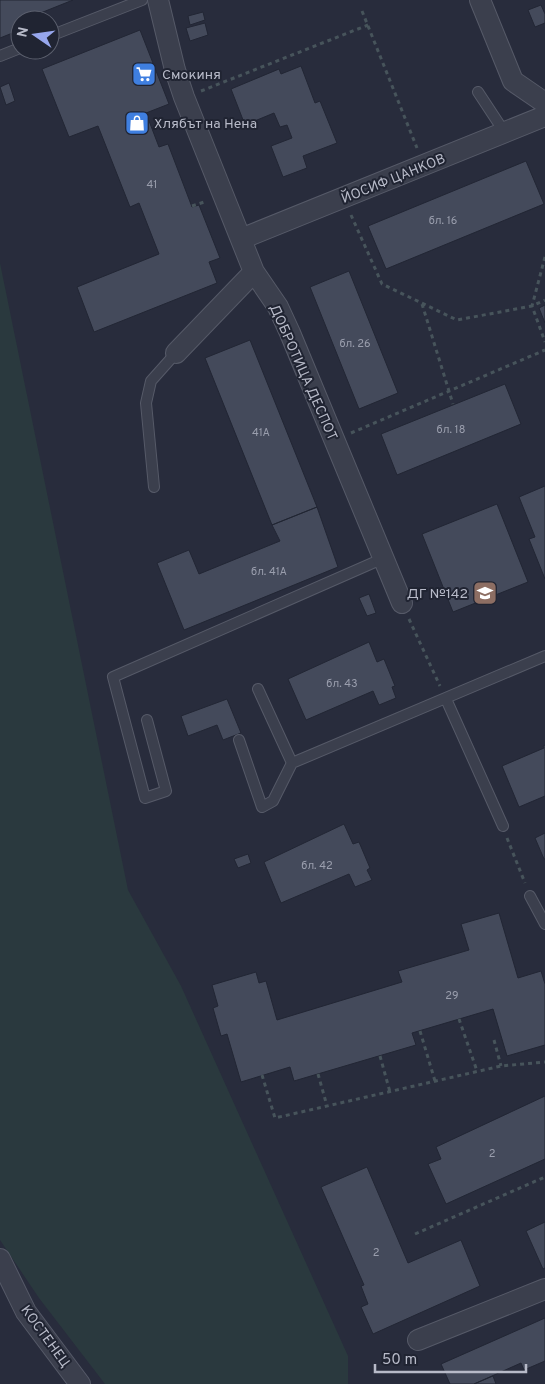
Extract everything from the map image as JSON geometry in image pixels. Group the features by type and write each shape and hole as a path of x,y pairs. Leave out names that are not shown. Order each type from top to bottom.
{"street":[{"name":"ДОБРОТИЦА ДЕСПОТ","path":"158,0 175,70 184,97 254,272 278,307 402,603"},
{"path":"480,0 513,81 545,101"},
{"name":"ЙОСИФ ЦАНКОВ","path":"241,239 545,116"},
{"path":"176,353 254,272"},
{"name":"КОСТЕНЕЦ","path":"0,1259 26,1312 80,1384"},
{"path":"418,1340 545,1289"}],"lane":[{"path":"60,32 142,0"},
{"path":"478,92 505,133"},
{"path":"154,487 146,403 151,381 176,353"},
{"path":"147,720 166,791 145,798 113,678 384,558"},
{"path":"239,740 262,806 273,801 292,763 545,656"},
{"path":"258,689 292,763"},
{"path":"446,699 503,826"},
{"path":"530,896 545,924"}],"path":[{"path":"362,11 424,165"},
{"path":"184,97 368,24"},
{"path":"343,198 382,284 457,320 532,306 545,300"},
{"path":"192,206 204,202"},
{"path":"545,257 532,306 545,342"},
{"path":"422,303 453,404"},
{"path":"335,440 545,350"},
{"path":"402,603 446,699"},
{"path":"503,826 530,896"},
{"path":"459,1019 477,1072"},
{"path":"420,1031 435,1081"},
{"path":"494,1040 501,1066"},
{"path":"380,1056 390,1092"},
{"path":"262,1076 275,1118 501,1066 545,1062"},
{"path":"318,1074 327,1106"},
{"path":"415,1234 545,1177"}],"shaded area":[{"path":"0,263 128,890 181,986 348,1356 348,1384 105,1384 39,1298 0,1240"}],"building":[{"path":"0,0 73,0 48,10 10,10 10,34 0,38"},
{"path":"541,5 545,14 545,23 535,27 528,10"},
{"path":"203,12 205,20 190,25 188,16"},
{"path":"205,23 208,35 190,41 186,28"},
{"path":"140,30 169,104 146,113 159,147 168,144 192,207 199,205 220,258 209,262 217,283 94,332 77,287 159,254 139,203 130,207 98,126 69,137 42,69"},
{"path":"301,66 315,103 320,101 337,143 303,156 307,168 283,177 271,146 292,138 287,125 280,127 274,113 245,125 231,89 279,69 281,74"},
{"path":"9,83 15,101 6,105 0,87"},
{"path":"526,161 544,204 386,269 368,226"},
{"path":"349,271 398,393 359,409 310,287"},
{"path":"545,305 545,323 539,308"},
{"path":"250,340 317,507 272,525 205,358"},
{"path":"505,384 521,424 397,475 381,434"},
{"path":"545,486 545,579 529,539 535,537 519,497"},
{"path":"497,504 528,582 453,612 422,534"},
{"path":"317,507 338,567 184,630 157,563 189,550 199,574 280,541 272,525"},
{"path":"369,594 376,613 367,616 359,598"},
{"path":"369,642 377,662 384,659 395,686 392,687 396,698 379,705 373,691 306,720 288,679"},
{"path":"227,699 241,733 223,740 217,725 188,736 181,716"},
{"path":"545,745 545,796 519,807 502,766 544,748 543,746"},
{"path":"344,824 353,844 359,842 370,868 367,870 372,880 355,887 349,874 281,903 264,862"},
{"path":"545,833 545,859 544,859 535,838"},
{"path":"248,854 251,863 238,868 234,859"},
{"path":"499,913 518,978 541,971 545,984 545,1045 507,1056 493,1009 412,1033 416,1045 294,1081 290,1067 241,1082 227,1034 221,1036 213,1008 218,1006 212,985 256,972 259,983 266,981 277,1020 402,982 398,971 469,950 461,924"},
{"path":"545,1096 545,1159 446,1204 428,1164 441,1159 436,1147"},
{"path":"367,1167 408,1263 461,1240 480,1286 373,1334 361,1307 368,1304 361,1286 364,1285 321,1187"},
{"path":"545,1222 545,1268 543,1269 526,1231"},
{"path":"545,1318 545,1361 524,1370 521,1363 474,1384 450,1384 441,1364"},
{"path":"493,1376 496,1384 474,1384"}],"place":[{"name":"Смокиня","path":"144,74"},
{"name":"Хлябът на Нена","path":"137,123"},
{"name":"ДГ №142","path":"485,593"}]}
